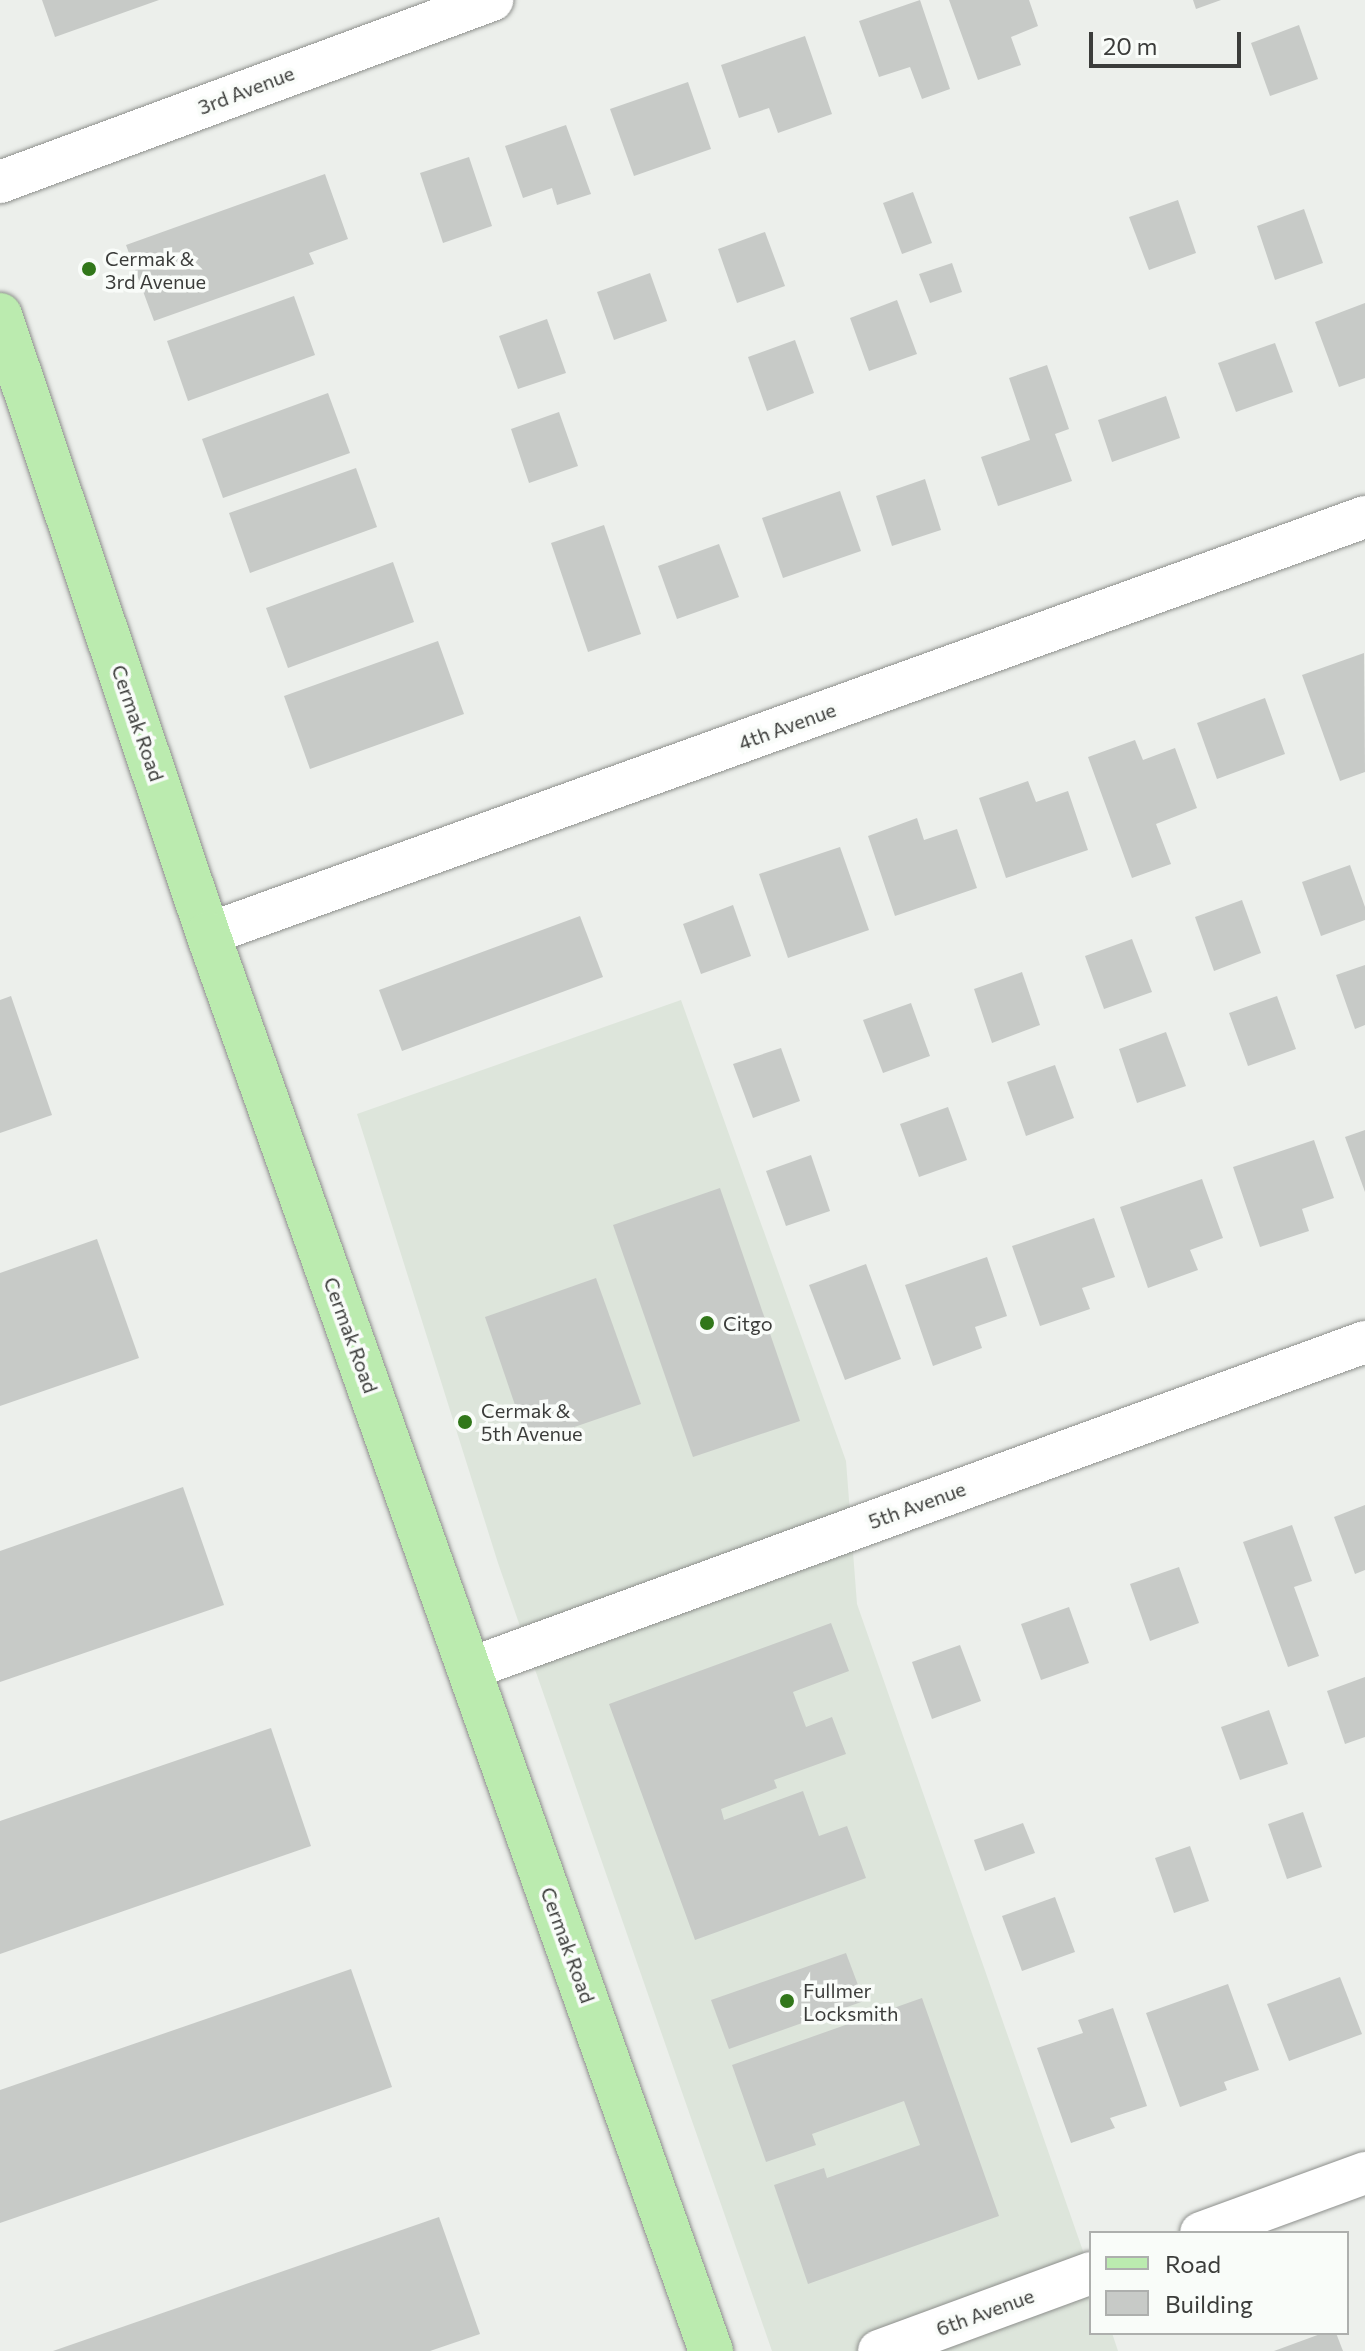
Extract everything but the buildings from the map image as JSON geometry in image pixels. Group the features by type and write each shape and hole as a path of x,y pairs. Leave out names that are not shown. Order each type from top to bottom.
{"main road":[{"name":"Cermak Road","path":"0,315 208,934 711,2351"}],"street":[{"name":"3rd Avenue","path":"0,182 492,0"},
{"name":"4th Avenue","path":"208,934 1365,517"},
{"name":"5th Avenue","path":"469,1669 1365,1342"},
{"path":"1206,2231 1365,2173"},
{"name":"6th Avenue","path":"879,2351 1089,2274"}],"shaded area":[{"path":"681,1000 846,1461 857,1604 1089,2268 1089,2335 1113,2335 1118,2351 772,2351 498,1563 357,1114"}],"place":[{"name":"Cermak & 3rd Avenue","path":"89,269"},
{"name":"Citgo","path":"707,1323"},
{"name":"Cermak & 5th Avenue","path":"465,1422"},
{"name":"Fullmer Locksmith","path":"787,2001"}]}
